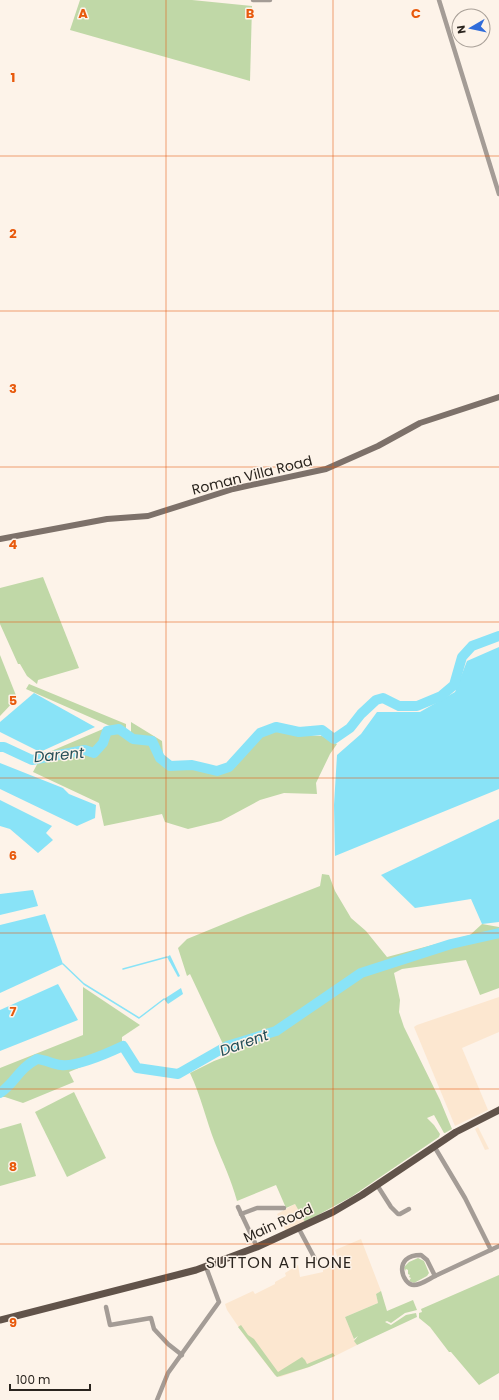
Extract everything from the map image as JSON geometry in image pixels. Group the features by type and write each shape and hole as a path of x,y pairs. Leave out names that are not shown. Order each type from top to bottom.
{"main road":[{"name":"Main Road","path":"0,1320 206,1267 257,1247 299,1229 333,1212 362,1195 434,1146 462,1129 499,1110"}],"street":[{"path":"253,0 270,0"},
{"path":"439,0 499,194"},
{"name":"Roman Villa Road","path":"0,539 107,519 148,516 233,489 326,469 378,446 420,423 499,397"},
{"path":"434,1146 464,1198 491,1250"},
{"path":"377,1185 391,1207 398,1214 409,1209"},
{"path":"238,1207 257,1247"},
{"path":"242,1214 257,1208 284,1208"},
{"path":"299,1229 315,1259"},
{"path":"435,1276 427,1260 421,1255 414,1256 406,1260 401,1268 408,1282 412,1285 416,1285 499,1246"},
{"path":"157,1400 168,1373 219,1302 206,1267"},
{"path":"106,1307 110,1325 151,1318 154,1329 168,1344 182,1354"}],"shaded area":[{"path":"499,997 499,1032 462,1048 488,1110 455,1126 414,1027"},
{"path":"478,1127 489,1149 485,1150 475,1129"},
{"path":"295,1204 305,1222 286,1231 277,1214"},
{"path":"361,1239 381,1291 376,1294 378,1303 345,1317 357,1345 309,1367 280,1377 275,1375 246,1338 227,1310 225,1304 253,1291 255,1294 275,1284 275,1282 286,1276 285,1273 298,1265 300,1277 323,1272 323,1270 339,1261 335,1250"}],"green space":[{"path":"80,0 192,0 252,6 250,81 70,30"},
{"path":"43,577 79,668 38,680 37,684 27,676 20,664 18,664 0,624 0,588"},
{"path":"0,655 17,698 0,716"},
{"path":"29,684 126,724 126,736 131,739 131,722 162,741 164,767 219,772 236,765 263,734 279,731 296,735 322,736 337,744 330,754 316,783 317,794 284,793 260,800 221,821 188,829 165,822 162,814 104,826 99,803 33,772 42,755 110,726 26,689"},
{"path":"322,874 329,875 335,891 351,918 366,931 387,957 470,935 482,924 499,927 499,988 480,995 466,960 402,969 394,973 400,1000 399,1012 404,1027 440,1100 452,1129 444,1133 434,1115 427,1118 440,1134 439,1137 351,1197 305,1222 295,1204 286,1208 276,1185 237,1201 230,1178 190,1073 230,1055 222,1042 190,974 187,976 178,948 187,939 320,886"},
{"path":"83,987 140,1025 122,1037 122,1050 69,1072 74,1082 23,1103 5,1097 0,1097 0,1068 83,1035"},
{"path":"74,1092 106,1158 67,1177 35,1112"},
{"path":"21,1123 36,1176 0,1186 0,1129"},
{"path":"418,1258 424,1261 429,1273 427,1276 414,1283 409,1281 411,1278 409,1277 410,1275 408,1274 408,1270 406,1269 405,1271 404,1267 409,1262"},
{"path":"499,1275 499,1373 479,1385 451,1352 449,1352 430,1327 419,1318 419,1313 422,1312 421,1309"},
{"path":"381,1291 387,1311 413,1300 417,1310 405,1313 391,1323 387,1321 385,1322 391,1325 406,1315 416,1313 417,1317 357,1345 354,1341 358,1336 354,1339 345,1317 378,1303 376,1294"},
{"path":"241,1325 248,1335 254,1339 278,1372 302,1357 307,1364 333,1353 335,1356 309,1367 277,1377 238,1327"}],"water":[{"path":"499,647 499,789 335,856 334,805 337,755 361,734 377,712 420,712 455,692 467,661"},
{"path":"34,693 95,727 40,752 0,732 0,722"},
{"path":"0,763 63,788 69,794 96,805 95,818 77,826 0,789"},
{"path":"0,800 52,826 46,833 53,840 38,853 10,829 0,826"},
{"path":"499,819 499,922 482,924 471,899 415,908 381,875"},
{"path":"33,890 38,906 0,915 0,894"},
{"path":"45,914 63,964 0,993 0,925"},
{"path":"170,955 180,976 178,977 167,957"},
{"path":"58,984 78,1020 0,1051 0,1010"},
{"path":"181,988 183,994 168,1004 164,999"}],"waterway":[{"name":"Darent","path":"0,747 4,747 32,760 85,750 94,753 103,743 107,731 119,729 133,739 152,741 160,758 170,766 192,765 217,771 229,767 260,733 276,727 299,732 322,730 334,739 350,728 361,714 376,700 383,698 399,706 417,706 441,696 454,685 462,657 472,646 499,636"},
{"name":"Darent","path":"0,1093 25,1067 37,1059 61,1065 75,1064 92,1059 123,1046 137,1068 178,1074 227,1046 276,1031 361,973 451,944 499,933"},
{"path":"123,969 167,957"},
{"path":"63,964 84,984 139,1018 164,999"}],"district":[{"name":"SUTTON AT HONE","path":"279,1262"}]}
